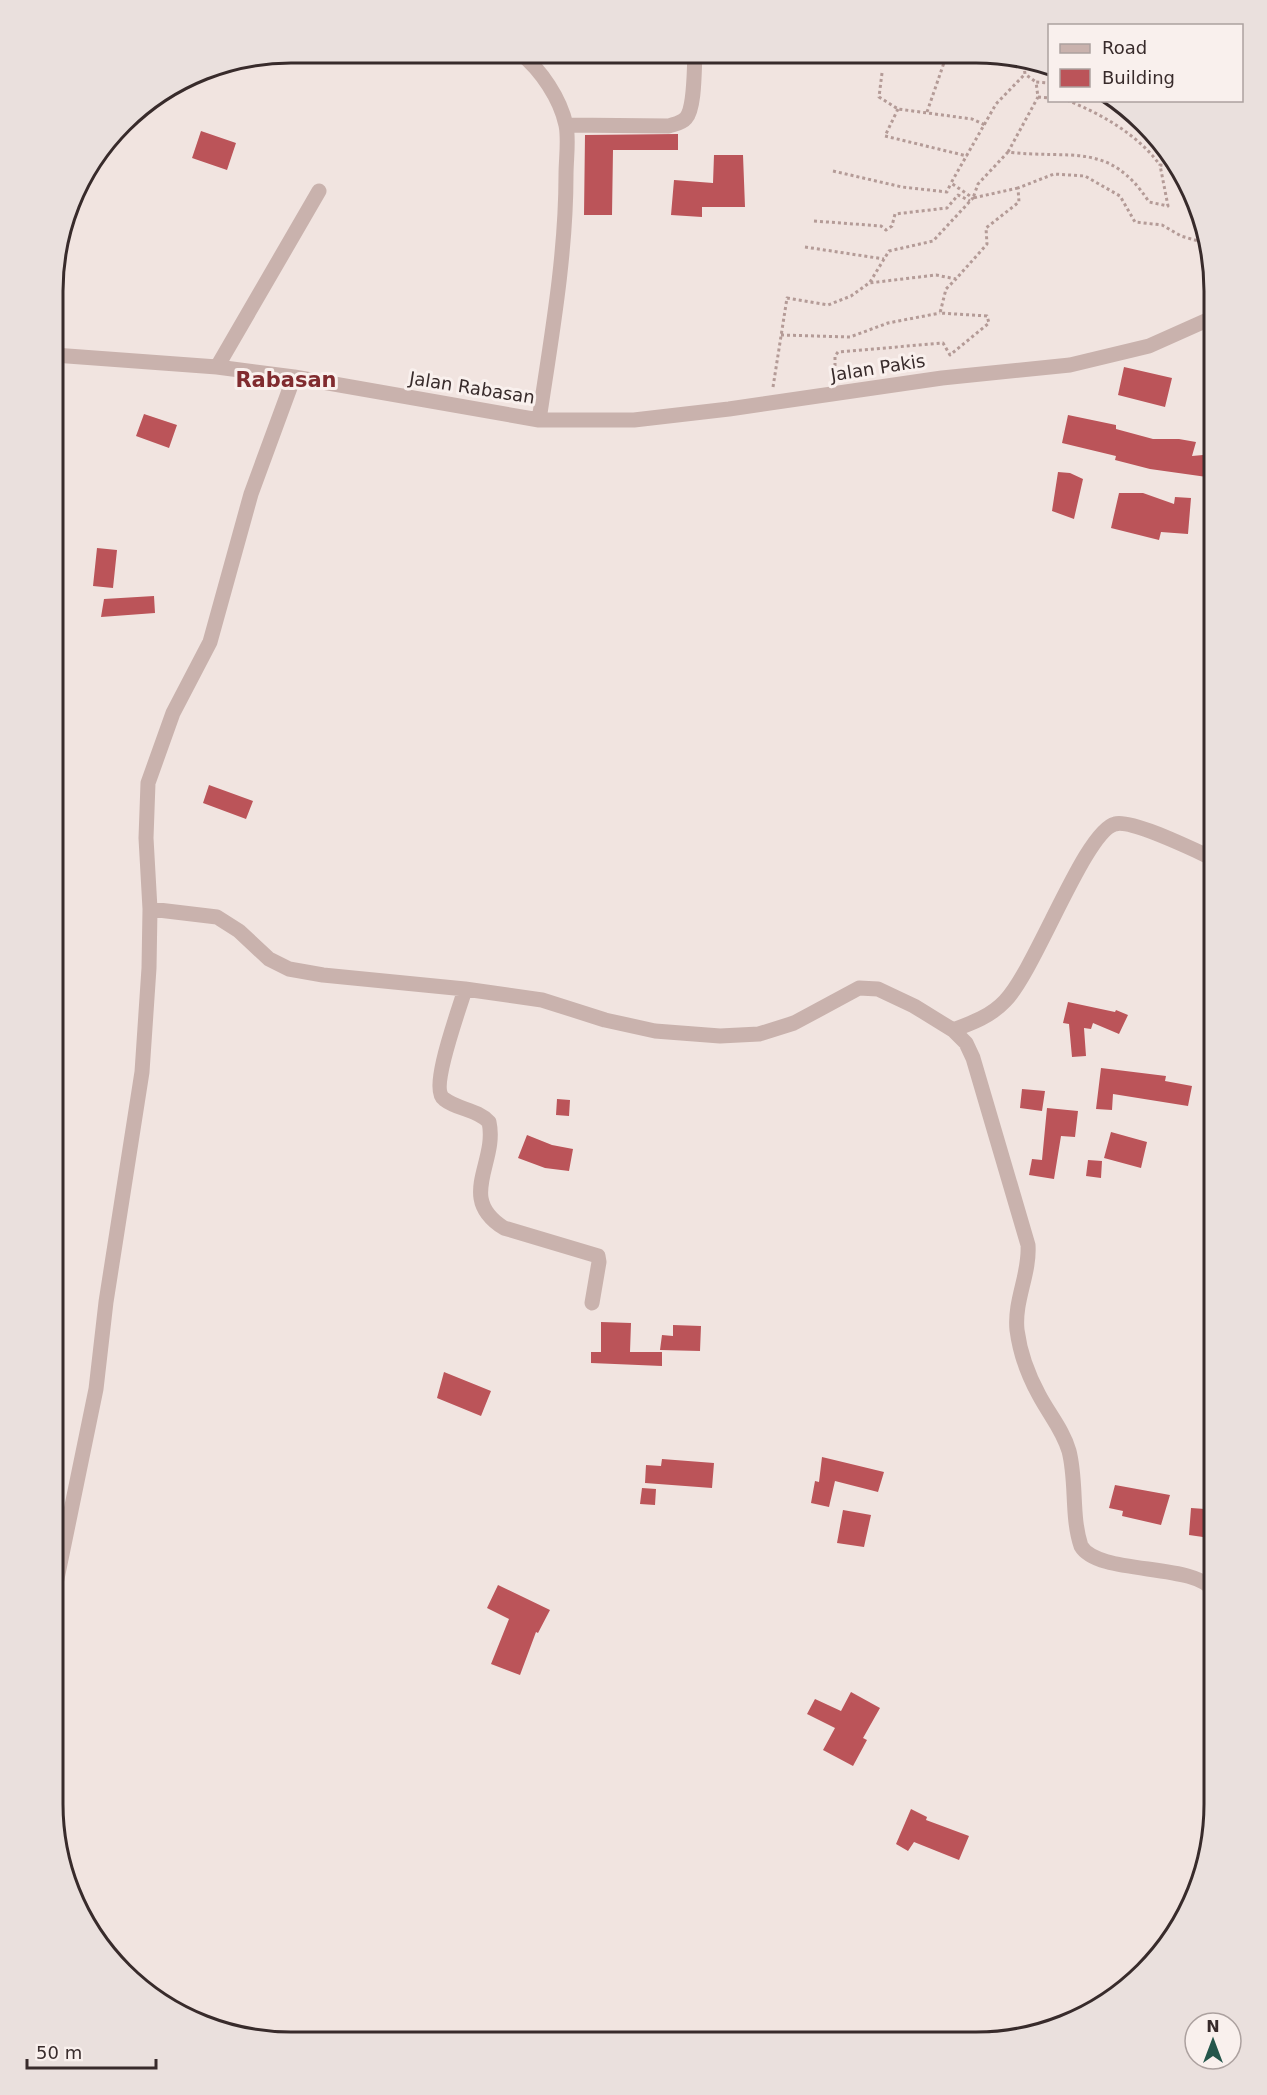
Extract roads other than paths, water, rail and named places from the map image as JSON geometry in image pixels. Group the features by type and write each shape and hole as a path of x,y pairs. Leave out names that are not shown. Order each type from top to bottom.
{"street":[{"name":"Jalan Rabasan","path":"63,356 217,367 294,377 539,420 560,279 566,196 566,125 550,88 531,63"},
{"path":"566,125 669,126 681,123 689,114 694,63"},
{"path":"217,367 319,191"},
{"name":"Jalan Pakis","path":"539,420 634,420 836,395 942,378 1070,365 1149,346 1204,322"},
{"path":"63,1549 96,1389 106,1302 139,1102 149,968 150,909 146,838 148,783 173,713 210,642 251,494 294,377"},
{"path":"953,1030 994,1012 1006,1000 1036,956 1094,840 1105,829 1116,824 1135,826 1204,855"},
{"path":"150,909 217,917 239,931 269,959 289,969 323,975 465,989 542,1000 605,1020 655,1030 720,1036 759,1034 794,1023 846,993 868,987 888,993 914,1006 953,1030 966,1043 973,1058 1028,1245 1028,1263 1018,1304 1019,1340 1033,1383 1058,1425 1069,1453 1081,1546 1097,1559 1161,1570 1204,1583"},
{"path":"465,989 441,1068 439,1090 444,1099 481,1115 489,1122 480,1194 481,1206 487,1215 504,1228 598,1256 592,1303"}],"district":[{"name":"Rabasan","path":"286,380"}]}
